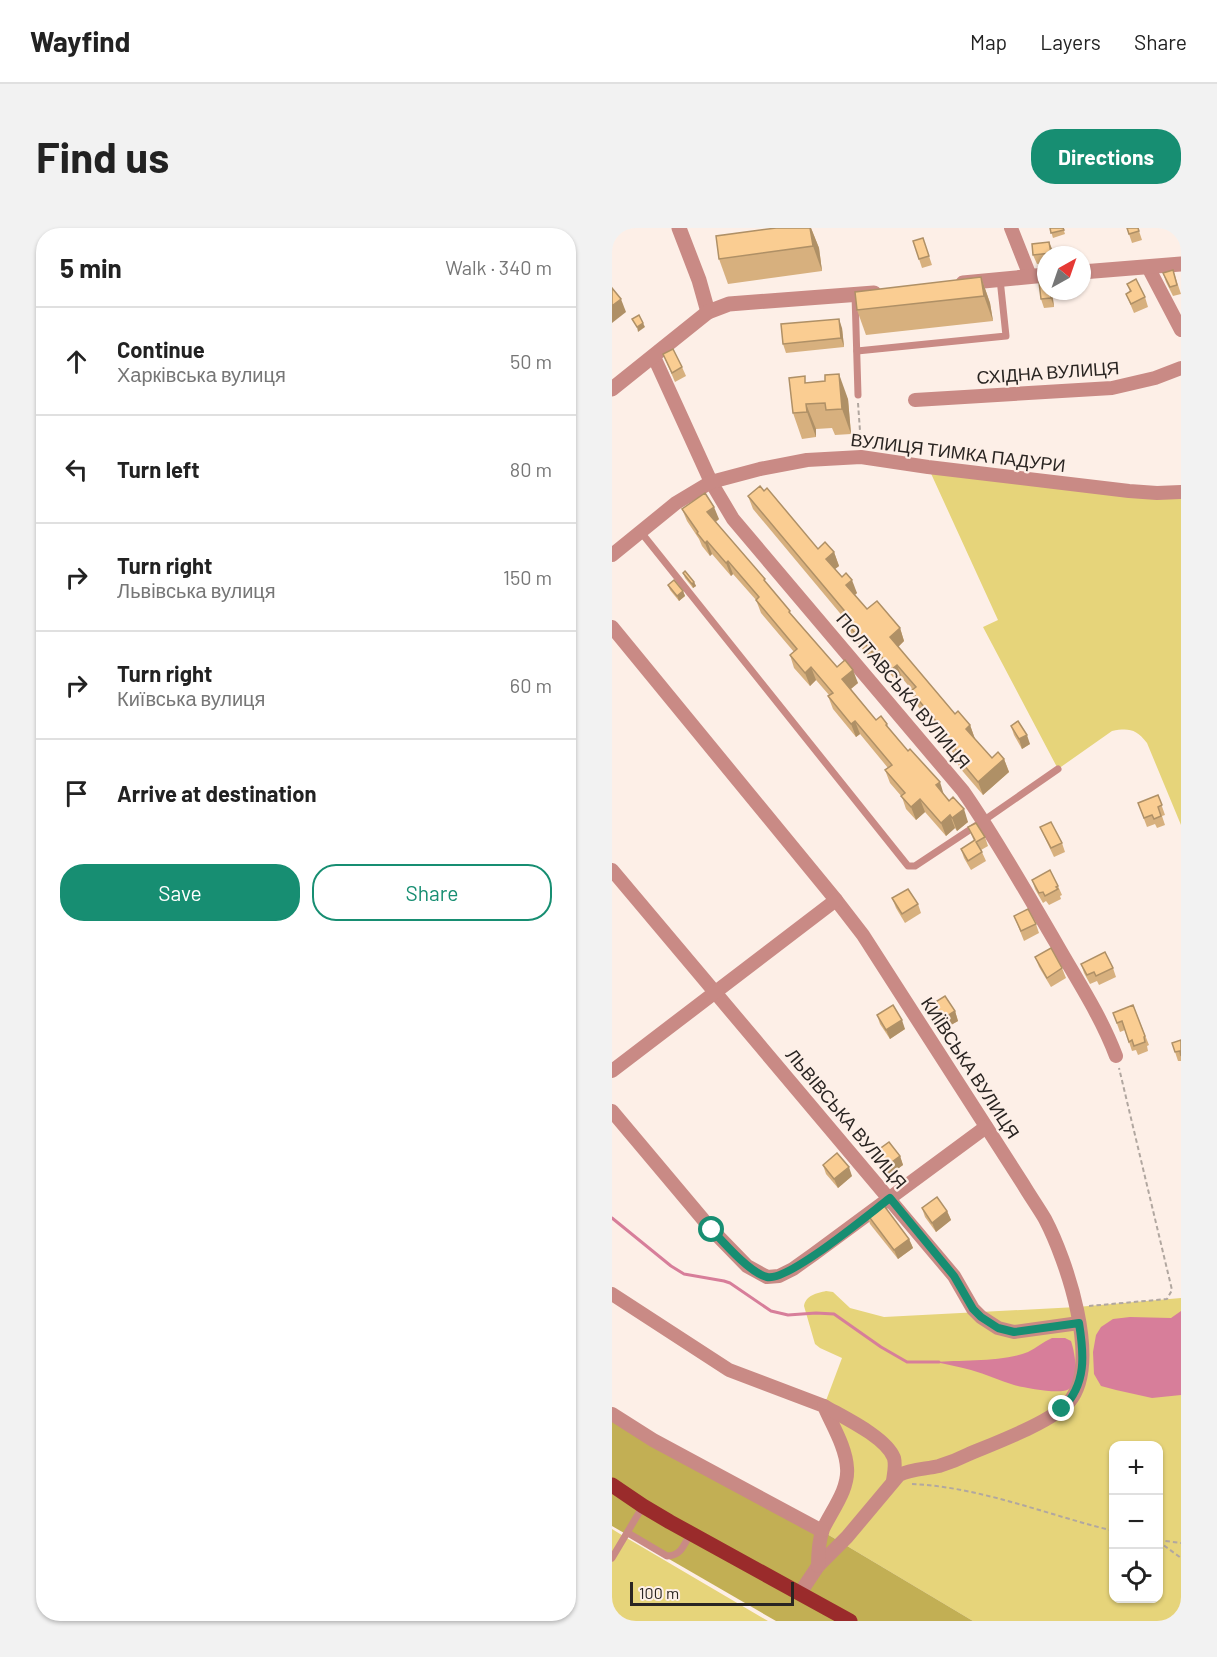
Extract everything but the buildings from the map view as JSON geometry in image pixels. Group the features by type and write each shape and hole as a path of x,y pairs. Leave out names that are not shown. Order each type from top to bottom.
{"main road":[{"path":"612,1485 690,1534 850,1621"}],"street":[{"path":"679,228 699,280 708,312"},
{"path":"1011,228 1030,276"},
{"path":"1091,271 1181,264"},
{"path":"1148,267 1181,330"},
{"path":"944,285 1037,276"},
{"path":"612,389 708,312 719,307 742,303 888,291"},
{"name":"ПОЛТАВСЬКА ВУЛИЦЯ","path":"654,357 711,482 733,519 963,791 1094,1007 1116,1056"},
{"name":"СХІДНА ВУЛИЦЯ","path":"915,400 1112,388 1155,378 1181,368"},
{"name":"ВУЛИЦЯ ТИМКА ПАДУРИ","path":"612,555 676,503 711,482 807,460 861,457 1129,491 1181,492"},
{"name":"КИЇВСЬКА ВУЛИЦЯ","path":"612,627 863,935 1045,1221 1059,1252 1077,1307 1083,1350 1082,1370 1077,1389 1062,1409 1042,1421 966,1456 940,1466 906,1472 890,1486"},
{"name":"ЛЬВІВСЬКА ВУЛИЦЯ","path":"612,870 890,1198 954,1276 973,1309 981,1317 998,1328 1014,1332 1079,1323"},
{"path":"612,1071 716,994 836,900"},
{"path":"612,1111 712,1230 747,1266 767,1277 778,1276 793,1269 986,1127"},
{"path":"612,1294 729,1370 824,1406 876,1437 891,1452 896,1468 890,1486 847,1537 818,1566 800,1593"},
{"path":"818,1566 822,1531 842,1492 847,1468 843,1450 824,1406"},
{"path":"612,1414 653,1440 822,1531"}],"lane":[{"path":"856,351 1006,336 1000,279"},
{"path":"855,295 858,395"},
{"path":"640,531 908,866 915,866 1058,769"},
{"path":"612,1558 643,1506"},
{"path":"628,1533 667,1556 674,1556 681,1551 690,1534"}],"path":[{"path":"858,395 861,457"},
{"path":"1077,1307 1167,1299 1172,1290 1116,1056"},
{"path":"890,1486 913,1484 968,1492 1109,1530"},
{"path":"1163,1541 1181,1543"},
{"path":"1163,1544 1181,1558"}],"shaded area":[{"path":"928,467 1181,492 1181,825 1147,743 1136,732 1112,731 1058,769 983,627 998,620"},
{"path":"826,1291 833,1292 850,1308 884,1317 1077,1307 1181,1298 1181,1621 973,1621 822,1531 846,1480 824,1406 842,1358 815,1344 804,1306 809,1297"},
{"path":"1181,1311 1181,1395 1152,1398 1101,1386 1094,1374 1093,1352 1096,1335 1101,1327 1113,1319 1171,1318"},
{"path":"1052,1338 1065,1338 1071,1341 1073,1346 1076,1366 1075,1380 1065,1391 1019,1386 971,1370 935,1362 995,1359 1018,1355"},
{"path":"612,1414 822,1531 973,1621 776,1621 612,1526"},
{"path":"612,1529 625,1537 768,1621 612,1621"}],"waterway":[{"path":"612,1218 684,1274 730,1283 771,1311 788,1315 834,1314 907,1362 939,1362"}],"route":[{"path":"712,1230 747,1266 767,1277 778,1276 793,1269 890,1198 954,1276 973,1309 981,1317 998,1328 1014,1332 1079,1323 1083,1350 1082,1370 1077,1389 1062,1409"}]}
